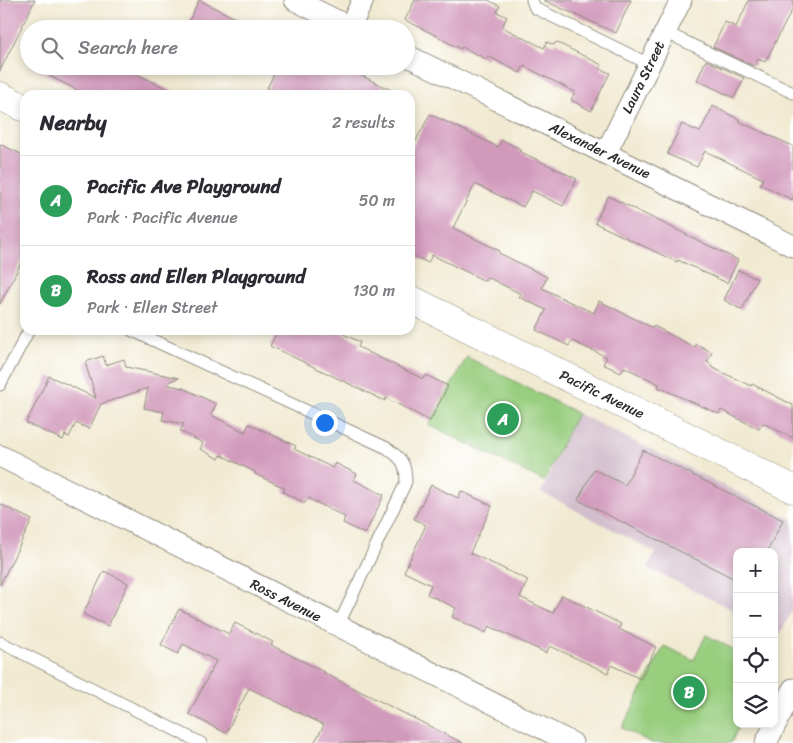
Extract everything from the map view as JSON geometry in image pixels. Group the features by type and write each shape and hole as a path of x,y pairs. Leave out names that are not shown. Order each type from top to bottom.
{"street":[{"path":"296,0 336,20"},
{"path":"355,20 363,0"},
{"name":"Laura Street","path":"606,153 680,0"},
{"name":"Alexander Avenue","path":"415,59 793,246"},
{"path":"0,96 20,106"},
{"name":"Pacific Avenue","path":"415,301 793,489"},
{"name":"Ross Avenue","path":"0,456 572,743"},
{"path":"766,743 793,690"}],"lane":[{"path":"532,0 535,8 649,64"},
{"path":"665,32 793,93"},
{"path":"0,385 26,335"},
{"path":"142,335 387,448 398,456 406,468 406,482 338,626"},
{"path":"0,642 201,743"}],"shaded area":[{"path":"577,413 793,520 793,609 780,634 778,633 778,548 733,548 733,610 648,568 655,552 541,492"}],"green space":[{"path":"467,357 577,413 544,481 429,425"},
{"path":"706,635 733,649 733,728 738,728 731,743 652,743 622,728 664,646 694,660"}],"building":[{"path":"0,0 35,0 25,20 20,20 20,30 0,71"},
{"path":"199,0 239,20 189,20"},
{"path":"415,0 488,0 500,6 497,12 507,17 502,27 544,48 547,42 554,45 556,42 602,65 600,69 610,73 591,111 571,100 575,92 524,66 520,73 488,56 486,59 443,40 415,25 415,20 405,20"},
{"path":"543,0 631,0 616,33"},
{"path":"749,0 793,0 793,8 765,62 758,59 754,66 713,47 725,22 736,27"},
{"path":"706,60 744,78 734,98 697,80"},
{"path":"48,75 139,75 170,90 77,90"},
{"path":"274,75 360,75 391,90 271,90 267,88"},
{"path":"713,106 740,120 740,122 793,146 793,200 760,184 763,179 705,151 697,167 667,154 682,124 700,132"},
{"path":"430,114 498,147 502,140 520,149 519,151 577,179 563,206 532,191 523,207 475,184 453,228 547,277 542,288 570,302 594,313 599,301 694,347 696,344 712,352 707,362 712,365 711,367 751,386 752,384 793,405 793,438 763,423 759,429 721,410 719,414 658,387 659,384 624,367 621,373 603,364 607,357 572,341 569,346 536,330 546,310 519,297 521,294 487,277 485,281 432,255 428,263 415,256 415,142"},
{"path":"0,144 20,154 20,265 0,304"},
{"path":"608,196 738,260 727,283 678,260 677,262 595,223"},
{"path":"738,270 757,279 742,310 724,300"},
{"path":"276,335 345,335 360,342 358,347 423,379 426,375 448,386 430,421 386,398 385,401 270,346"},
{"path":"103,356 106,365 124,359 126,367 179,378 170,381 169,385 183,388 216,404 211,415 245,432 249,424 296,446 294,449 333,468 335,463 357,474 354,480 384,495 365,534 343,523 345,517 308,498 305,503 283,492 285,488 255,474 255,472 221,455 219,459 200,449 203,443 180,431 184,424 162,420 164,412 144,408 148,388 101,404 89,429 76,423 69,437 65,435 63,440 26,423 49,376 96,398 85,362"},
{"path":"643,450 783,520 769,548 733,548 733,578 578,500 594,469 625,485"},
{"path":"431,485 458,498 461,491 492,506 470,553 528,580 520,597 553,613 562,595 621,624 619,629 656,647 641,679 611,665 608,673 550,646 546,653 489,626 486,633 452,617 456,608 427,594 431,585 404,572 426,525 414,519"},
{"path":"0,504 32,520 0,585"},
{"path":"104,571 128,583 108,626 83,614"},
{"path":"179,609 229,634 235,623 273,642 271,645 324,673 463,743 314,743 324,725 249,688 226,733 189,714 216,661 183,644 178,654 161,645"}],"place":[{"name":"Pacific Ave Playground","path":"503,419"},
{"name":"Ross and Ellen Playground","path":"689,692"}]}
